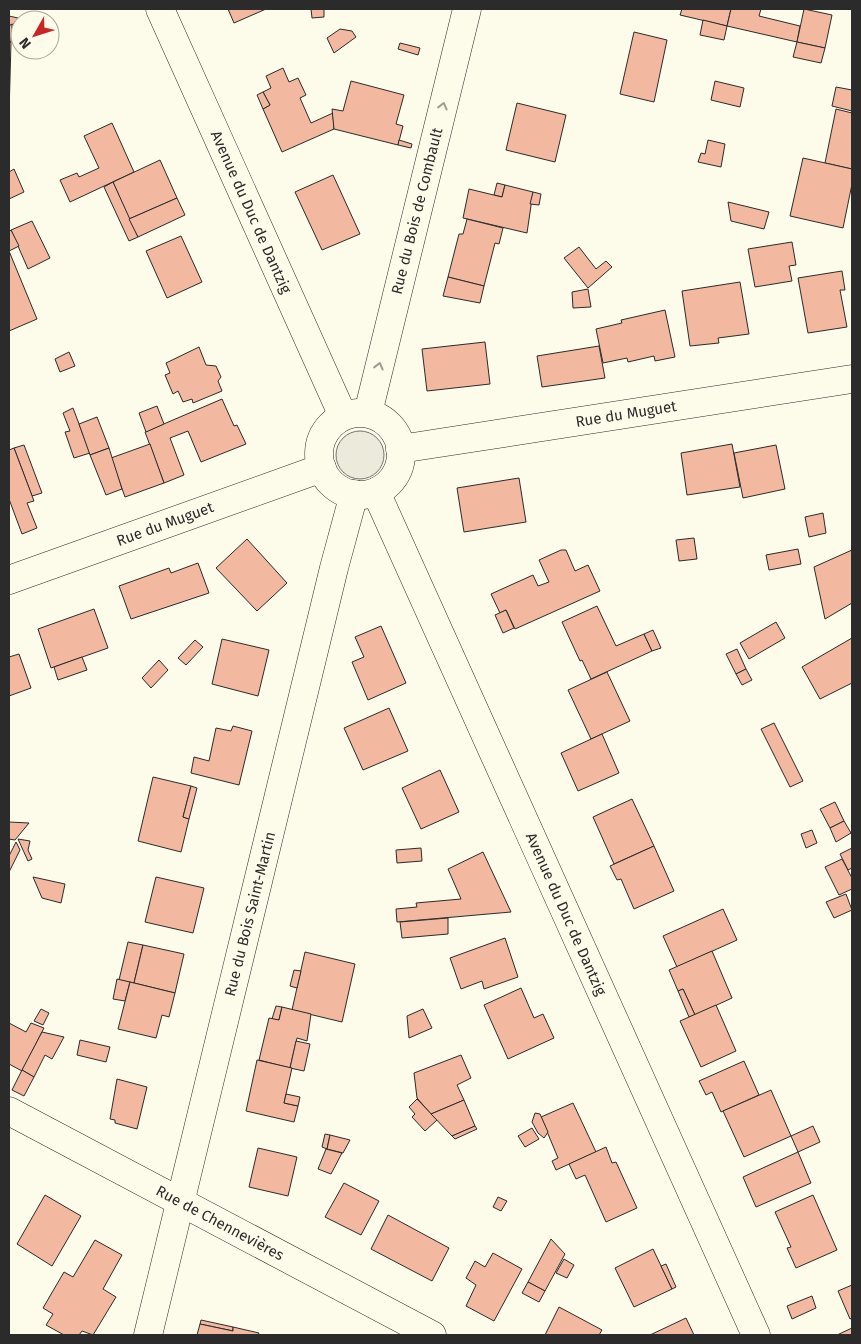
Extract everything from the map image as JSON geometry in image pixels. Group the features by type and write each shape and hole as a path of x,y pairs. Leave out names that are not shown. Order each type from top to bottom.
{"street":[{"name":"Avenue du Duc de Dantzig","path":"160,9 355,415"},
{"name":"Rue du Bois de Combault","path":"355,415 467,9"},
{"name":"Rue du Muguet","path":"400,450 852,379"},
{"path":"355,415 381,418 392,428 398,440 400,450 400,464 394,477 365,493 341,490 328,479 322,468 319,453 322,438 329,426 355,415"},
{"name":"Rue du Muguet","path":"9,580 322,468"},
{"name":"Avenue du Duc de Dantzig","path":"365,493 756,1335"},
{"name":"Rue du Bois Saint-Martin","path":"148,1335 334,568 365,493"},
{"name":"Rue de Chennevières","path":"9,1111 432,1335"}],"shaded area":[{"path":"355,431 365,431 374,435 380,441 384,455 380,469 374,475 365,479 355,479 346,475 340,469 336,460 336,450 340,441 346,435"}],"building":[{"path":"228,9 266,9 234,23"},
{"path":"311,9 324,9 324,17 312,18"},
{"path":"682,9 731,9 727,26 680,15"},
{"path":"731,9 761,9 759,16 800,26 797,42 727,26"},
{"path":"804,9 832,15 825,48 797,42"},
{"path":"703,20 727,26 724,40 700,35"},
{"path":"10,25 10,42 9,42"},
{"path":"340,29 352,31 356,37 334,53 327,38"},
{"path":"634,32 667,40 654,102 620,94"},
{"path":"9,42 10,42 11,60 9,115"},
{"path":"797,42 825,48 821,63 793,57"},
{"path":"400,43 420,48 418,55 398,49"},
{"path":"283,68 289,82 298,78 306,95 300,98 311,123 333,113 334,129 282,152 263,109 270,105 263,92 271,88 266,76"},
{"path":"351,81 404,95 396,124 403,126 398,145 334,129 332,109 343,111"},
{"path":"715,81 744,88 740,107 711,100"},
{"path":"836,87 852,90 852,111 832,106"},
{"path":"263,92 270,105 263,109 257,95"},
{"path":"517,103 566,115 555,162 506,150"},
{"path":"836,109 852,113 852,169 825,163"},
{"path":"112,123 134,172 70,202 60,180 77,173 79,177 99,168 84,136"},
{"path":"399,140 412,144 411,148 398,145"},
{"path":"708,140 725,144 721,167 698,162 701,153 705,154"},
{"path":"803,158 852,169 852,184 843,228 790,216"},
{"path":"160,160 177,198 129,219 113,182"},
{"path":"14,169 24,192 9,199 9,172"},
{"path":"333,175 360,234 322,250 295,192"},
{"path":"113,182 138,237 129,241 104,187"},
{"path":"497,183 505,185 502,197 494,195"},
{"path":"505,185 533,192 527,233 463,218 469,189 502,197"},
{"path":"533,192 541,194 539,205 530,204"},
{"path":"177,198 185,215 138,237 129,219"},
{"path":"728,202 769,212 764,229 731,221"},
{"path":"467,219 503,228 499,244 495,243 484,286 448,277 459,234 463,234"},
{"path":"32,221 50,258 28,269 11,230"},
{"path":"11,230 19,246 9,251 9,232"},
{"path":"181,236 202,282 167,298 146,251"},
{"path":"792,242 796,265 789,266 792,281 755,287 748,249"},
{"path":"579,247 596,269 606,261 612,267 588,288 564,258"},
{"path":"9,251 37,319 9,331"},
{"path":"842,271 845,290 840,290 847,327 808,333 798,278"},
{"path":"448,277 484,286 480,303 443,296"},
{"path":"740,282 749,334 718,338 719,343 690,346 682,291"},
{"path":"588,289 591,307 573,308 572,292"},
{"path":"665,310 675,357 655,361 654,356 628,362 627,358 603,363 596,329 622,323 621,320"},
{"path":"485,342 490,384 427,391 422,349"},
{"path":"599,346 605,378 542,387 537,356"},
{"path":"199,347 206,365 216,366 221,377 218,381 222,391 193,403 192,399 183,402 178,391 173,394 165,375 170,373 166,363"},
{"path":"69,352 75,366 60,372 55,359"},
{"path":"222,399 234,426 237,425 246,444 201,462 188,431 170,438 184,475 164,483 145,432"},
{"path":"157,406 164,424 146,432 139,413"},
{"path":"73,408 90,453 74,458 65,432 70,431 63,413"},
{"path":"97,417 109,448 90,455 79,424"},
{"path":"150,444 164,483 125,497 111,458"},
{"path":"732,444 740,487 687,495 681,453"},
{"path":"24,445 42,493 32,496 14,448"},
{"path":"776,445 785,489 743,498 734,453"},
{"path":"14,448 34,501 27,503 37,528 22,534 9,499 9,450"},
{"path":"109,448 122,489 106,495 90,455"},
{"path":"519,478 526,522 464,532 457,488"},
{"path":"823,513 826,533 809,537 805,517"},
{"path":"694,538 697,559 679,561 676,540"},
{"path":"247,539 287,583 257,611 216,568"},
{"path":"798,549 801,564 769,570 766,555"},
{"path":"561,550 566,550 575,571 588,565 600,591 515,629 506,610 500,613 491,594 533,575 538,586 549,582 539,560"},
{"path":"852,550 852,603 825,619 814,567"},
{"path":"198,563 209,593 131,619 119,586 169,568 171,573"},
{"path":"597,606 616,646 644,634 652,651 591,679 582,660 580,661 562,622"},
{"path":"94,609 108,648 51,668 38,629"},
{"path":"506,610 514,628 503,633 495,615"},
{"path":"776,622 785,638 749,659 740,643"},
{"path":"381,626 406,683 368,700 352,662 364,657 355,637"},
{"path":"653,630 661,648 652,651 644,634"},
{"path":"852,638 852,683 820,699 802,667"},
{"path":"222,639 269,650 258,696 212,684"},
{"path":"195,640 203,647 186,665 178,658"},
{"path":"737,649 746,669 736,674 726,654"},
{"path":"19,654 31,688 9,696 9,657"},
{"path":"82,657 87,670 58,680 54,667"},
{"path":"159,660 168,670 151,688 142,678"},
{"path":"746,669 752,680 742,685 736,674"},
{"path":"607,672 630,721 591,739 568,690"},
{"path":"389,708 408,751 363,770 344,728"},
{"path":"774,723 803,781 790,787 761,729"},
{"path":"233,726 252,731 239,785 191,773 194,757 209,761 216,728 231,731"},
{"path":"602,734 619,773 578,791 561,753"},
{"path":"440,770 459,812 421,829 402,788"},
{"path":"153,777 191,786 183,817 189,819 181,852 138,841"},
{"path":"191,786 197,788 189,819 183,817"},
{"path":"632,799 654,846 614,864 593,817"},
{"path":"835,802 844,821 830,828 820,809"},
{"path":"844,821 851,833 836,842 830,828"},
{"path":"9,822 29,823 15,840 9,839"},
{"path":"812,830 817,843 806,848 801,834"},
{"path":"18,839 30,841 28,850 32,859 28,861"},
{"path":"16,842 20,850 9,872 9,856"},
{"path":"654,846 674,891 634,909 621,879 617,880 610,866"},
{"path":"421,848 422,861 397,863 396,850"},
{"path":"852,848 852,868 848,870 840,854"},
{"path":"483,852 511,912 397,922 396,909 417,907 416,903 461,899 448,869"},
{"path":"842,859 852,878 852,889 839,895 825,867"},
{"path":"33,877 65,884 61,903 42,898"},
{"path":"156,877 204,888 193,933 145,922"},
{"path":"846,894 852,910 834,918 826,902"},
{"path":"723,909 737,940 677,967 663,936"},
{"path":"448,918 448,934 402,938 400,922"},
{"path":"505,938 518,977 484,989 482,981 461,989 450,958"},
{"path":"128,942 143,945 134,983 119,980"},
{"path":"143,945 184,954 175,993 134,983"},
{"path":"712,951 732,998 695,1015 683,989 678,991 669,970"},
{"path":"305,952 355,964 342,1022 292,1010"},
{"path":"294,970 301,971 297,988 290,986"},
{"path":"117,979 130,982 125,1001 113,999"},
{"path":"130,982 175,993 169,1017 162,1015 156,1038 118,1029"},
{"path":"521,988 534,1018 543,1014 554,1038 508,1059 484,1005"},
{"path":"683,989 695,1015 689,1017 678,991"},
{"path":"716,1005 736,1051 701,1067 680,1021"},
{"path":"276,1006 282,1007 279,1020 272,1019"},
{"path":"282,1007 311,1014 307,1041 297,1038 290,1068 259,1060 269,1018 279,1020"},
{"path":"41,1009 49,1013 43,1025 34,1021"},
{"path":"423,1009 432,1028 409,1038 407,1016"},
{"path":"9,1023 26,1032 31,1023 44,1028 22,1071 9,1064"},
{"path":"42,1032 64,1037 52,1059 45,1055 34,1077 22,1070"},
{"path":"80,1040 110,1047 106,1062 77,1055"},
{"path":"296,1041 310,1044 304,1071 290,1068"},
{"path":"461,1055 471,1078 457,1085 464,1100 431,1114 417,1098 414,1073"},
{"path":"257,1060 292,1068 284,1103 298,1106 294,1122 246,1111"},
{"path":"744,1061 759,1095 721,1112 712,1092 706,1095 699,1081"},
{"path":"22,1070 34,1077 24,1096 12,1090"},
{"path":"117,1079 147,1087 137,1129 115,1123 115,1120 110,1119"},
{"path":"771,1090 791,1136 744,1157 723,1111"},
{"path":"286,1094 300,1097 298,1106 284,1103"},
{"path":"417,1099 437,1120 425,1131 412,1117 415,1114 409,1107"},
{"path":"464,1100 475,1126 452,1136 431,1114"},
{"path":"573,1103 596,1152 556,1170 552,1161 558,1158 541,1117"},
{"path":"535,1113 540,1114 548,1132 544,1138 538,1133 532,1122"},
{"path":"475,1126 477,1129 455,1139 452,1136"},
{"path":"813,1126 820,1142 798,1152 791,1136"},
{"path":"532,1128 539,1139 525,1147 518,1136"},
{"path":"325,1134 330,1135 327,1149 322,1147"},
{"path":"330,1135 350,1140 343,1153 327,1149"},
{"path":"606,1147 612,1163 616,1162 637,1208 606,1222 585,1175 576,1179 569,1164"},
{"path":"258,1148 297,1157 288,1196 249,1187"},
{"path":"326,1149 342,1153 331,1174 318,1169"},
{"path":"798,1152 811,1183 756,1207 743,1177"},
{"path":"344,1183 379,1201 361,1235 325,1217"},
{"path":"45,1195 81,1216 52,1266 17,1244"},
{"path":"813,1195 837,1250 796,1268 787,1248 791,1247 775,1212"},
{"path":"498,1197 507,1201 501,1211 493,1207"},
{"path":"388,1215 449,1248 432,1281 371,1249"},
{"path":"551,1239 565,1254 545,1291 528,1282"},
{"path":"95,1240 122,1255 103,1289 116,1297 93,1335 82,1331 79,1335 64,1335 46,1325 53,1314 43,1308 64,1272 73,1277"},
{"path":"653,1249 672,1289 634,1307 615,1268"},
{"path":"493,1253 522,1269 494,1321 466,1306 476,1285 466,1278 475,1261 485,1267"},
{"path":"564,1259 574,1265 567,1278 556,1273"},
{"path":"666,1264 676,1287 672,1289 661,1266"},
{"path":"528,1282 545,1291 539,1302 522,1293"},
{"path":"852,1285 852,1318 850,1319 838,1291"},
{"path":"812,1296 816,1308 792,1319 787,1306"},
{"path":"559,1307 602,1330 599,1335 545,1335"},
{"path":"686,1318 694,1335 650,1335"},
{"path":"201,1320 233,1327 233,1331 200,1324"},
{"path":"200,1324 233,1331 233,1327 259,1333 258,1335 197,1335"},
{"path":"852,1328 852,1335 837,1335"}]}
